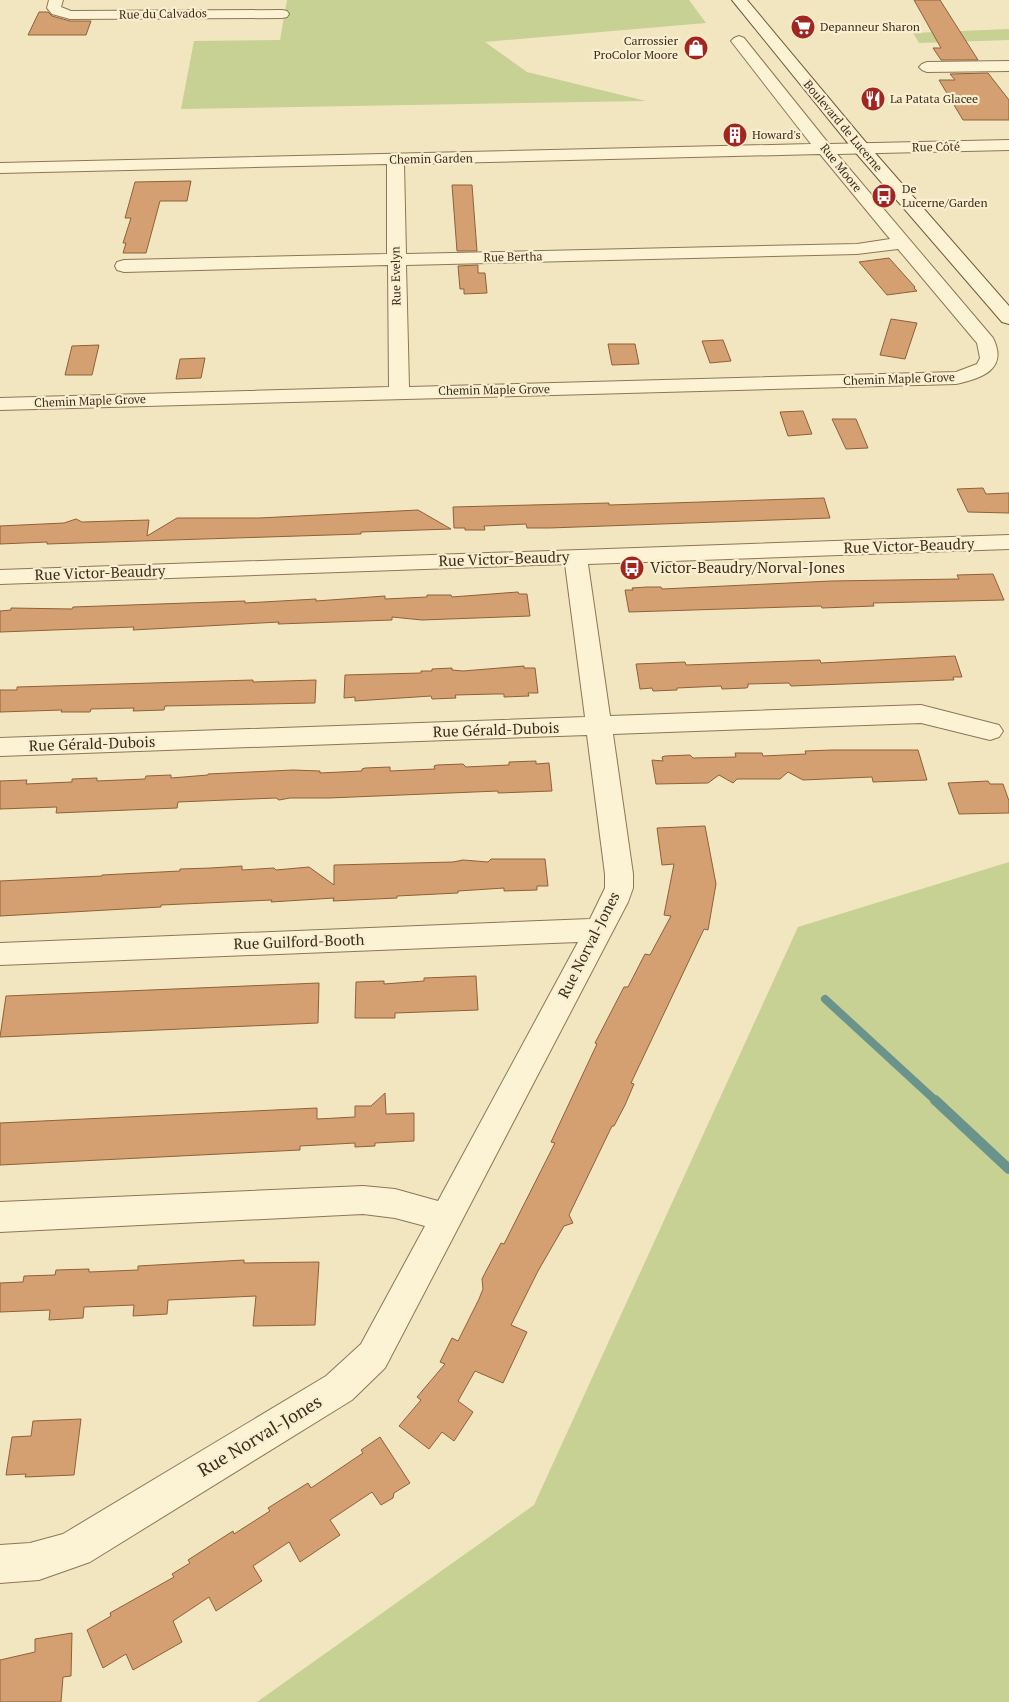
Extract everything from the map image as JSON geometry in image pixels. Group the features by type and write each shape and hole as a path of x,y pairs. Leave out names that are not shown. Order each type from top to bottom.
{"street":[{"name":"Rue du Calvados","path":"56,0 54,8 57,11 70,15 206,7 282,14"},
{"name":"Boulevard de Lucerne","path":"739,0 862,149 1009,318"},
{"name":"Rue Moore","path":"739,41 793,112 986,342 990,352 990,361 987,367"},
{"path":"928,67 1009,66"},
{"name":"Rue Côté","path":"862,149 1009,146"},
{"name":"Chemin Garden","path":"0,168 862,149"},
{"name":"Rue Evelyn","path":"395,160 399,393"},
{"name":"Rue Bertha","path":"124,266 857,249 902,243"},
{"name":"Chemin Maple Grove","path":"0,404 956,378 969,376 987,367"},
{"name":"Rue Victor-Beaudry","path":"0,577 1009,542"},
{"name":"Rue Norval-Jones","path":"0,1564 25,1564 50,1559 76,1548 339,1388 373,1356 614,902 619,888 619,874 600,726 576,557"},
{"name":"Rue Gérald-Dubois","path":"0,747 921,714 990,731"},
{"name":"Rue Guilford-Booth","path":"0,954 598,930"},
{"path":"0,1217 388,1200 414,1206 447,1219"}],"green space":[{"path":"287,0 689,0 706,23 485,42 527,72 646,101 181,109 194,41 280,40"},
{"path":"1009,29 1009,40 919,43 913,33"},
{"path":"1009,862 1009,1702 257,1702 534,1505 798,927"}],"building":[{"path":"914,0 940,0 978,60 941,60 933,48 941,48"},
{"path":"39,12 48,12 52,16 70,21 91,21 86,35 28,35"},
{"path":"988,73 1009,100 1009,120 963,120 939,80 955,80 950,74"},
{"path":"191,181 187,201 160,201 146,253 123,253 126,243 123,243 131,218 125,218 135,182"},
{"path":"452,185 472,185 477,251 457,251"},
{"path":"889,258 917,291 887,295 859,262"},
{"path":"478,265 478,273 485,273 487,293 464,294 464,289 460,289 458,266"},
{"path":"891,319 917,323 905,359 880,355"},
{"path":"723,340 731,361 710,363 702,341"},
{"path":"608,344 635,344 639,364 612,365"},
{"path":"99,345 92,375 65,375 72,346"},
{"path":"205,358 201,378 176,379 180,359"},
{"path":"803,411 812,434 788,436 780,412"},
{"path":"832,419 856,419 868,448 846,449"},
{"path":"983,488 986,494 1009,493 1009,513 968,512 957,489"},
{"path":"824,498 830,518 549,528 527,528 526,524 484,526 485,530 454,528 453,507 609,503 609,505"},
{"path":"418,510 451,529 361,532 361,534 0,544 0,526 64,523 76,519 82,522 149,520 147,536 177,518 259,518"},
{"path":"993,574 1004,600 873,603 874,606 822,608 821,606 629,612 625,590 647,587 661,587 662,589 831,581 959,579 957,575"},
{"path":"518,592 519,594 527,594 530,616 422,620 392,617 392,620 278,624 279,622 133,630 134,627 0,632 0,611 11,610 11,608 72,609 73,607 245,601 245,603 316,599 316,601 385,596 385,599 427,597 427,595 451,595 452,597"},
{"path":"955,656 962,677 953,677 954,680 791,686 789,683 748,684 746,688 722,689 721,686 653,691 652,688 640,689 636,664 685,662 686,665 820,660 821,663"},
{"path":"524,666 524,668 535,668 538,693 528,693 529,696 504,697 504,694 455,695 456,698 432,699 431,696 355,701 355,697 344,698 345,675 421,673 421,671 432,671 432,669 452,668 452,670 463,671"},
{"path":"253,680 253,682 316,680 315,703 165,706 164,710 133,711 134,708 91,709 90,712 61,712 62,710 0,712 0,690 17,690 17,687"},
{"path":"918,750 927,780 873,782 872,777 803,780 788,772 780,779 737,779 733,783 719,775 708,783 656,784 652,760 663,761 662,757 665,756 690,755 693,758 736,757 735,753 762,753 763,756 806,754 805,751"},
{"path":"536,761 536,764 549,763 552,791 498,793 498,791 178,802 177,808 56,813 57,807 0,809 0,781 27,780 26,784 72,782 72,779 97,778 97,781 145,779 146,776 171,775 171,778 208,774 293,770 320,771 320,773 362,771 365,768 390,767 390,771 435,769 434,766 437,765 463,764 466,767 509,765 509,762"},
{"path":"988,781 990,784 1003,784 1009,801 1009,813 959,814 948,783"},
{"path":"705,826 716,884 708,930 704,929 631,1083 634,1084 625,1105 614,1126 612,1126 569,1215 573,1223 564,1226 538,1271 511,1325 527,1332 503,1383 475,1371 458,1401 473,1412 454,1441 442,1432 429,1449 399,1426 421,1400 417,1397 445,1364 440,1362 452,1338 458,1341 483,1289 482,1279 501,1243 504,1244 555,1143 551,1142 597,1044 595,1043 624,987 628,987 645,954 650,955 671,916 664,915 674,864 662,865 657,828"},
{"path":"491,859 545,859 548,886 537,886 537,890 504,891 504,888 458,891 458,893 397,896 397,898 333,901 334,898 161,905 161,907 0,916 0,881 242,866 242,870 274,868 276,870 309,867 334,885 334,865 453,862 463,860 488,862"},
{"path":"476,976 478,1010 395,1013 395,1018 355,1018 356,982 384,981 384,984 424,981 424,978"},
{"path":"319,983 318,1023 0,1037 6,996"},
{"path":"385,1093 386,1114 414,1113 414,1141 375,1143 375,1146 355,1147 355,1143 300,1146 300,1150 0,1165 0,1123 317,1108 317,1119 355,1117 355,1106 371,1106"},
{"path":"244,1260 244,1263 319,1262 315,1325 253,1326 256,1296 168,1300 167,1314 133,1316 134,1305 84,1307 83,1318 49,1320 50,1310 0,1312 0,1283 23,1282 24,1276 55,1275 56,1270 89,1269 89,1272 138,1270 138,1266"},
{"path":"81,1419 74,1475 25,1477 26,1474 6,1475 12,1437 31,1436 33,1421"},
{"path":"380,1437 410,1483 394,1493 393,1498 381,1505 372,1492 330,1520 340,1535 300,1562 289,1542 253,1566 262,1581 216,1611 209,1597 173,1621 182,1642 133,1670 126,1654 103,1668 87,1630 111,1616 110,1613 174,1577 172,1574 190,1563 188,1560 233,1531 234,1534 270,1511 268,1508 308,1483 311,1488 363,1453 361,1450"},
{"path":"72,1633 71,1676 63,1677 61,1702 0,1702 0,1660 35,1652 35,1639"}],"waterway":[{"path":"825,999 936,1101"},
{"path":"935,1100 1009,1169"}],"place":[{"name":"Depanneur Sharon","path":"803,27"},
{"name":"Carrossier ProColor Moore","path":"696,48"},
{"name":"La Patata Glacee","path":"873,99"},
{"name":"Howard's","path":"735,135"},
{"name":"De Lucerne/Garden","path":"884,196"},
{"name":"Victor-Beaudry/Norval-Jones","path":"632,568"}]}
